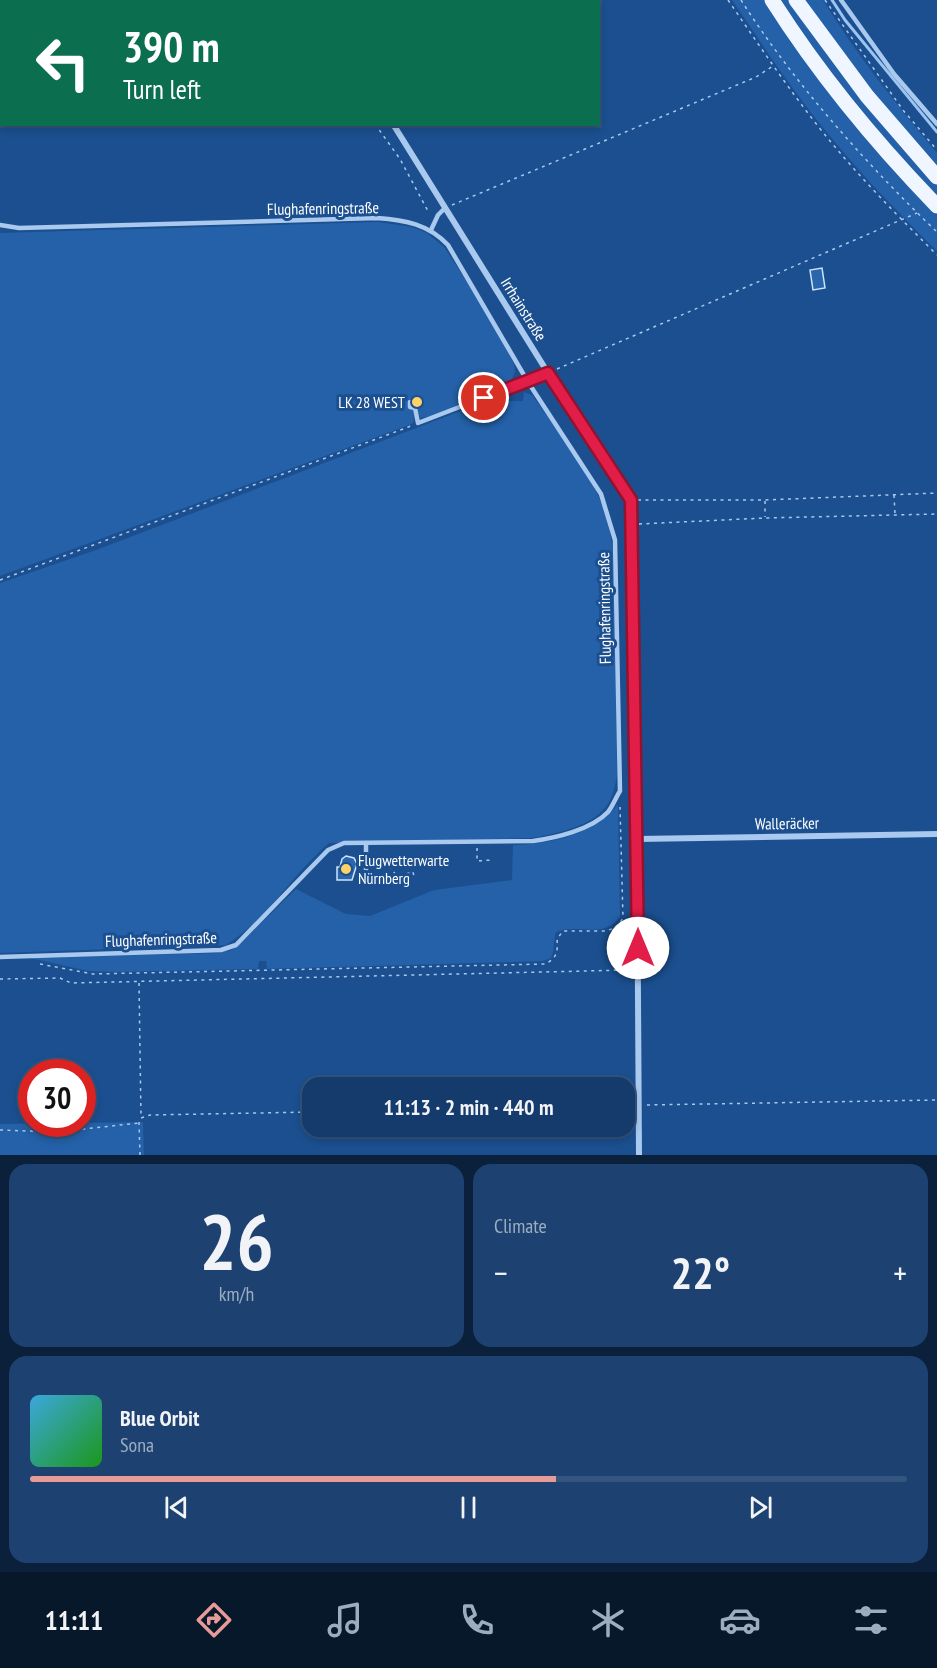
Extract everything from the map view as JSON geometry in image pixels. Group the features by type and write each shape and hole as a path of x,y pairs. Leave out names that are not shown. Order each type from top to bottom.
{"main road":[{"path":"772,0 851,108 886,151 937,206"},
{"path":"796,0 867,96 937,177"}],"street":[{"name":"Irrhainstraße","path":"394,126 548,373 631,500"},
{"path":"631,500 637,839 639,1155"},
{"name":"Walleräcker","path":"637,839 937,834"}],"lane":[{"path":"841,0 894,74 937,124"},
{"path":"431,230 438,215 446,208"},
{"name":"Flughafenringstraße","path":"0,225 19,228 378,218 418,224 431,230 448,244 528,382 601,494 615,540 620,791 607,812 591,823 558,837 533,841 344,843 328,850 236,945 221,950 0,957"},
{"path":"410,402 415,408 418,423 548,373"},
{"path":"366,843 366,882"}],"path":[{"path":"728,0 773,66 831,141 901,219 937,255"},
{"path":"741,0 768,42 843,132 937,232"},
{"path":"825,0 897,102 937,150"},
{"path":"446,208 756,77 773,66"},
{"path":"376,126 400,159 434,223"},
{"path":"548,373 917,213"},
{"path":"0,580 418,423"},
{"path":"894,494 895,515"},
{"path":"631,500 765,500 937,494"},
{"path":"765,500 765,518"},
{"path":"632,524 937,514"},
{"path":"38,963 93,974 545,964 553,960 558,952 557,939 563,932 606,931 617,927 622,918 620,791"},
{"path":"476,842 477,861 492,860 492,862"},
{"path":"366,865 387,864 396,876 413,872"},
{"path":"411,865 414,876"},
{"path":"0,979 60,978 71,983 638,970"},
{"path":"138,982 140,1155"},
{"path":"639,1106 937,1100"},
{"path":"141,1118 150,1115 302,1112"},
{"path":"0,1130 56,1132 139,1123"}],"shaded area":[{"path":"732,0 765,0 937,214 937,251 879,192 825,130"},
{"path":"779,0 790,0 937,184 937,197 855,102"},
{"path":"803,0 823,0 877,78 937,153 937,167 892,117"},
{"path":"378,222 412,227 427,233 445,248 497,329 514,364 515,372 512,379 497,391 432,416 420,418 417,406 420,405 420,400 408,400 408,409 413,410 412,424 0,576 0,233"},
{"path":"524,392 532,395 589,477 603,507 611,536 614,580 617,776 611,798 603,810 579,826 530,838 329,843 303,868 254,923 226,945 0,953 0,583 96,550 508,393 509,401 523,401"},
{"path":"618,804 620,916 614,923 599,929 556,932 551,958 543,961 267,969 266,961 259,961 258,969 115,972 88,971 30,958 217,953 232,950 296,889 346,914 370,916 434,890 512,880 513,845 542,843 570,836 608,815"},
{"path":"143,1122 144,1155 0,1155 0,1124 18,1124 18,1137 96,1137 96,1123"}],"building":[{"path":"822,268 825,288 813,290 810,270"},
{"name":"Flugwetterwarte Nürnberg","path":"346,856 354,858 357,864 352,880 337,880 337,867 340,867 342,859"}],"waterway":[{"path":"832,0 845,20 937,132"}],"place":[{"name":"LK 28 WEST","path":"417,402"},
{"name":"Flugwetterwarte Nürnberg","path":"346,869"}],"route":[{"path":"484,398 548,373 631,500 638,948"}]}
